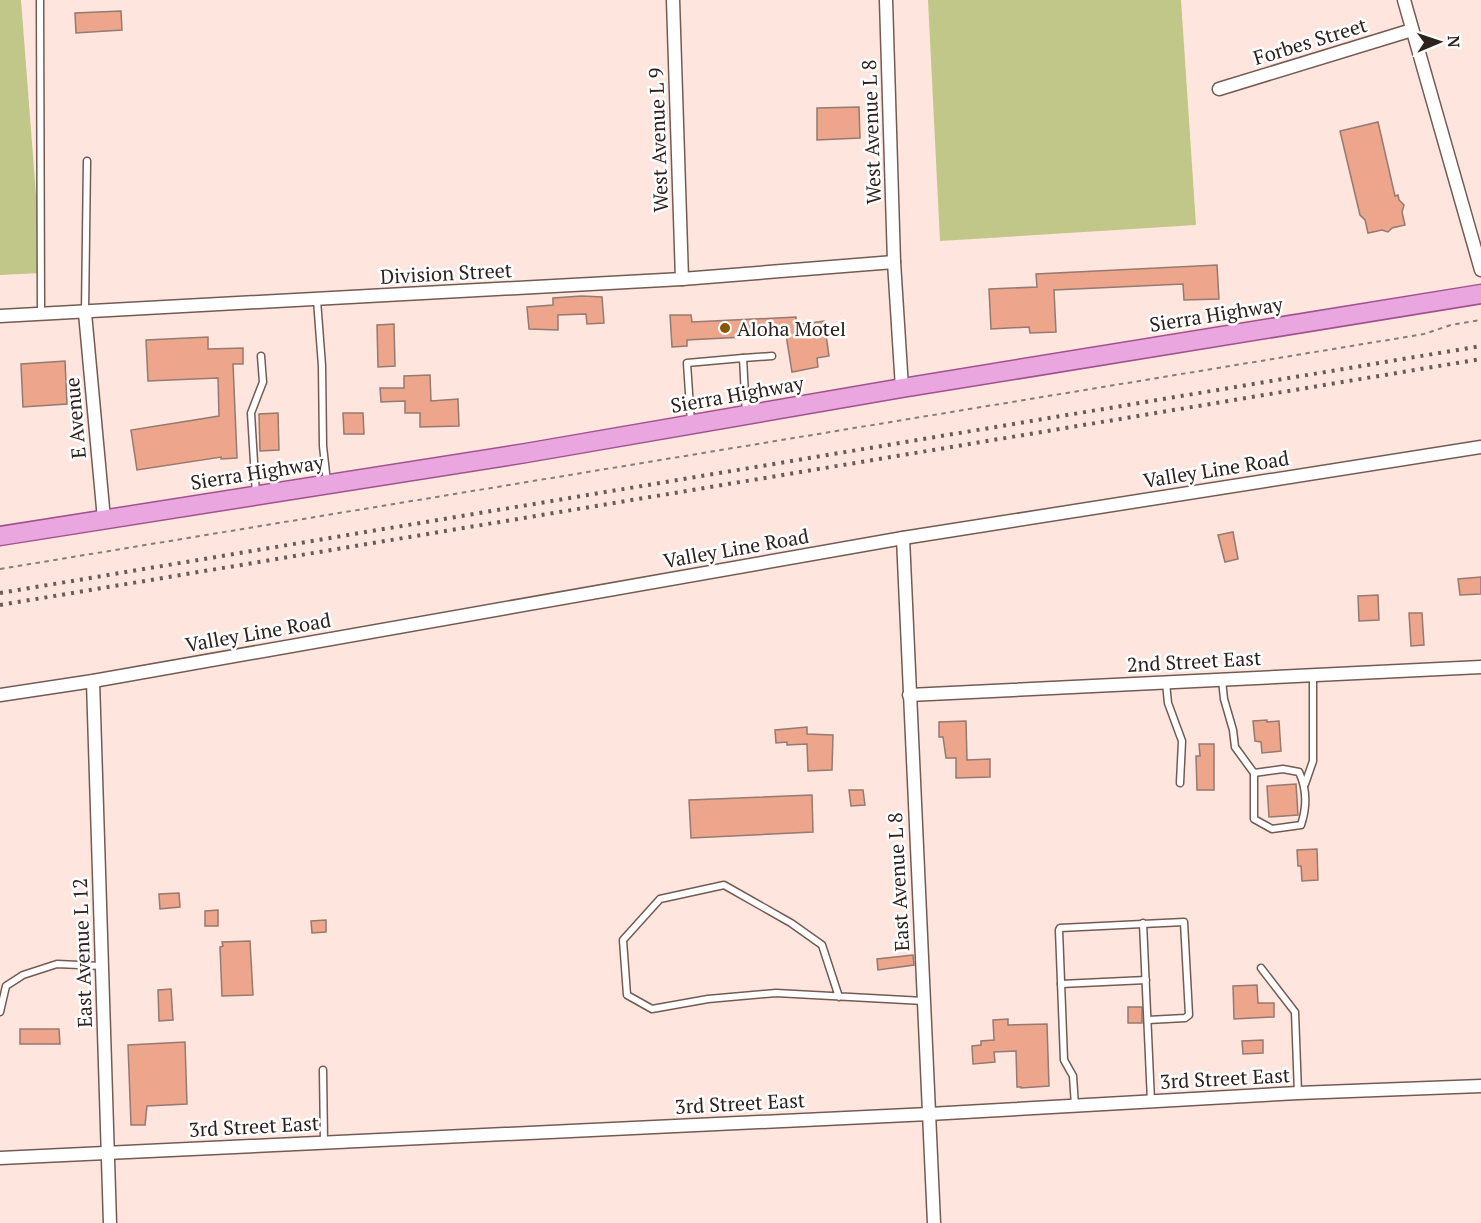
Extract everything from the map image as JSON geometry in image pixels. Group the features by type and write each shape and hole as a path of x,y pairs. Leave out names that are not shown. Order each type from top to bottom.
{"main road":[{"name":"Sierra Highway","path":"0,536 1481,294"}],"street":[{"name":"West Avenue L 9","path":"673,0 682,279"},
{"name":"West Avenue L 8","path":"886,0 894,262"},
{"path":"1404,0 1481,270"},
{"name":"Forbes Street","path":"1219,89 1412,30"},
{"name":"Division Street","path":"0,316 682,279 894,262"},
{"path":"894,262 902,388"},
{"name":"E Avenue","path":"85,313 104,519"},
{"name":"Valley Line Road","path":"0,695 93,681 903,538 1481,447"},
{"name":"East Avenue L 8","path":"903,538 934,1223"},
{"name":"2nd Street East","path":"909,695 1481,667"},
{"name":"East Avenue L 12","path":"93,681 110,1223"},
{"name":"3rd Street East","path":"0,1158 929,1114 1298,1093 1481,1086"}],"lane":[{"path":"40,0 41,315"},
{"path":"85,313 87,161"},
{"path":"317,300 322,366 323,446 327,484"},
{"path":"256,495 251,413 263,382 261,356"},
{"path":"692,424 687,363 772,356"},
{"path":"743,358 746,415"},
{"path":"1222,680 1235,747 1254,773 1254,819 1272,829 1301,825 1306,812 1305,785 1313,761 1314,675"},
{"path":"1166,682 1168,703 1182,741 1179,783"},
{"path":"1254,773 1283,769 1299,772 1305,785"},
{"path":"839,997 822,945 791,923 724,885 660,899 623,940 627,995 652,1009 708,999 776,993 839,997 924,1001"},
{"path":"1075,1106 1073,1076 1064,1060 1060,928 1184,922 1188,1017 1148,1020"},
{"path":"1143,923 1151,1101"},
{"path":"0,1012 6,986 23,975 57,964 102,966"},
{"path":"1261,968 1295,1012 1298,1093"},
{"path":"1061,984 1146,980"},
{"path":"323,1070 324,1142"}],"path":[{"path":"0,569 1424,334 1451,325 1481,320"}],"green space":[{"path":"0,0 21,0 42,273 0,275"},
{"path":"928,0 1181,0 1196,225 940,241"}],"building":[{"path":"121,11 122,30 76,33 75,13"},
{"path":"859,107 860,138 817,140 817,108"},
{"path":"1378,122 1395,196 1398,195 1404,205 1402,212 1405,225 1392,228 1388,232 1382,230 1368,233 1365,220 1360,215 1340,131"},
{"path":"1217,265 1219,299 1184,300 1183,284 1054,290 1056,332 1030,333 1029,327 991,329 989,289 1037,287 1036,274"},
{"path":"602,297 604,323 587,324 586,314 558,315 558,330 529,329 527,307 553,305 553,298"},
{"path":"670,315 691,315 692,322 796,317 796,325 824,321 829,356 817,358 818,367 792,372 786,335 687,340 687,346 672,347"},
{"path":"394,324 395,366 378,367 377,325"},
{"path":"208,337 208,349 243,348 243,364 233,364 237,458 221,459 221,457 137,470 131,430 219,416 218,378 148,381 146,340"},
{"path":"65,361 67,404 23,407 21,364"},
{"path":"430,375 431,401 458,399 459,426 420,427 420,413 405,413 405,401 381,402 380,388 404,388 404,376"},
{"path":"278,413 279,450 260,451 259,414"},
{"path":"343,413 363,413 364,434 344,434"},
{"path":"1233,532 1238,559 1225,562 1218,535"},
{"path":"1481,577 1481,594 1460,595 1458,579"},
{"path":"1378,595 1379,620 1359,621 1358,596"},
{"path":"1409,613 1422,613 1424,645 1411,646"},
{"path":"1267,720 1267,722 1279,721 1281,751 1262,753 1261,742 1255,741 1253,721"},
{"path":"966,721 967,760 990,759 990,777 956,778 956,758 946,758 943,737 939,737 939,722"},
{"path":"807,727 807,734 833,735 832,770 808,771 807,744 776,743 775,730"},
{"path":"1199,744 1214,744 1214,790 1197,790 1196,756 1200,756"},
{"path":"1296,784 1298,815 1269,817 1267,786"},
{"path":"849,790 863,790 865,805 851,806"},
{"path":"812,795 813,832 691,838 689,800"},
{"path":"1317,849 1318,880 1302,881 1297,850"},
{"path":"179,893 180,907 160,909 159,894"},
{"path":"218,910 218,926 205,926 205,911"},
{"path":"326,920 326,932 312,933 311,921"},
{"path":"250,941 253,995 222,996 220,947 223,946 222,942"},
{"path":"913,955 914,965 878,970 877,959"},
{"path":"1257,985 1258,1003 1274,1003 1274,1017 1234,1019 1233,986"},
{"path":"171,989 173,1020 159,1021 158,990"},
{"path":"1128,1007 1142,1007 1142,1023 1128,1023"},
{"path":"1008,1019 1008,1025 1047,1024 1049,1086 1017,1087 1016,1051 994,1052 995,1062 973,1064 972,1046 981,1045 981,1041 994,1040 993,1020"},
{"path":"20,1029 59,1029 60,1044 20,1044"},
{"path":"1263,1040 1263,1053 1243,1054 1242,1041"},
{"path":"185,1042 187,1104 147,1106 145,1125 131,1125 128,1045"}],"railway":[{"path":"0,593 1481,346"},
{"path":"0,605 1481,359"}],"place":[{"name":"Aloha Motel","path":"725,328"}]}
